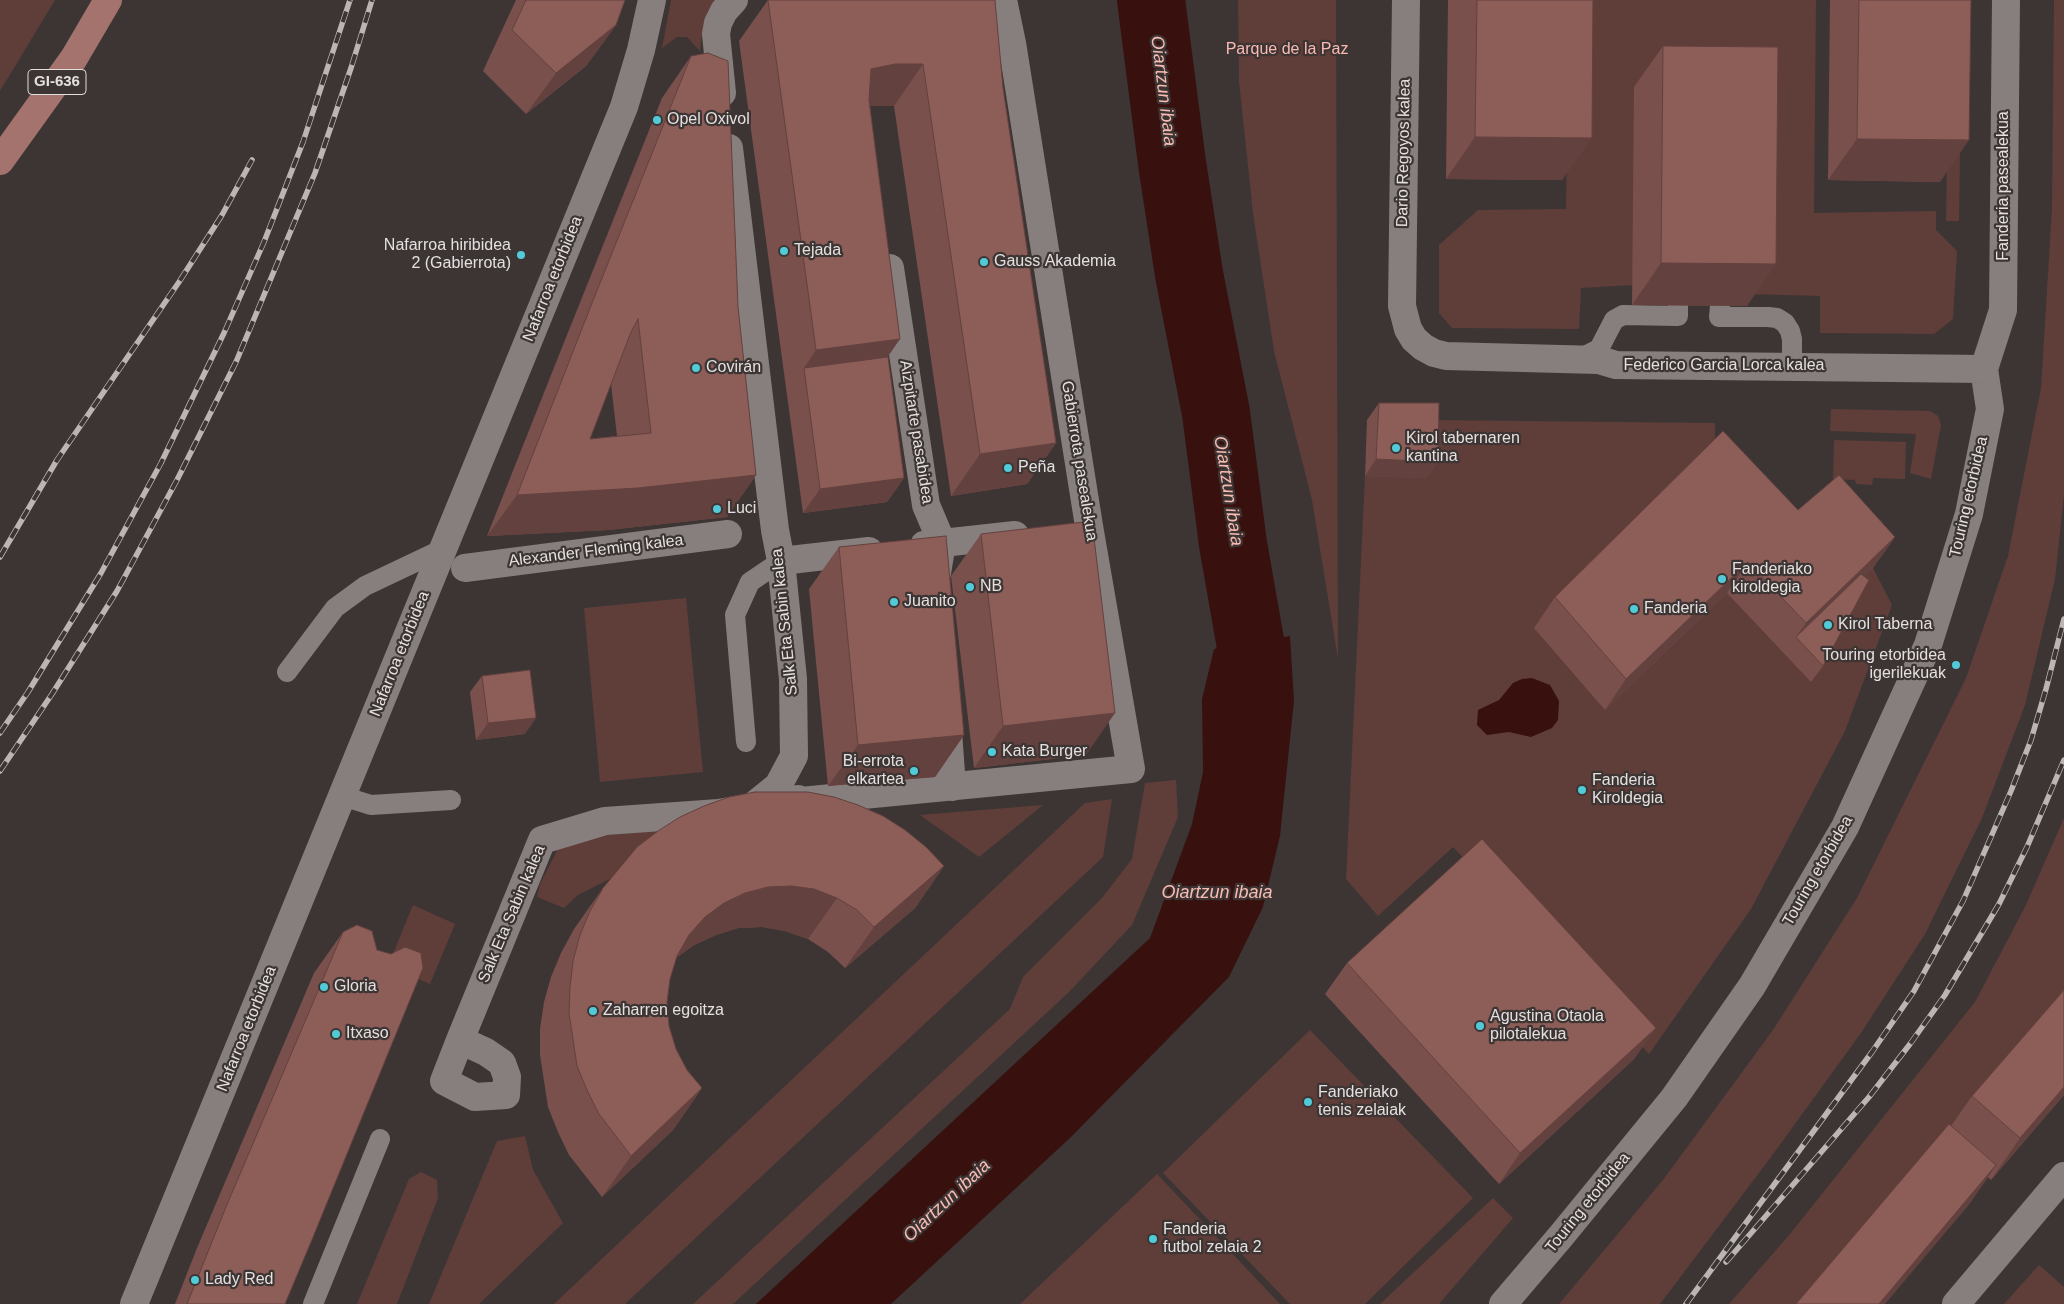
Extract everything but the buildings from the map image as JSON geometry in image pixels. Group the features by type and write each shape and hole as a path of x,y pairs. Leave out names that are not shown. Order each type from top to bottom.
{"main road":[{"name":"GI-636","path":"0,161 74,58 108,0"}],"street":[{"name":"Nafarroa etorbidea","path":"134,1304 624,107 641,50 652,0"},
{"name":"Salk Eta Sabin kalea","path":"460,1040 542,840 605,821 719,813 752,807 778,786 794,756 793,679 781,562 775,530 716,34 718,23 724,11 734,0"},
{"name":"Dario Regoyos kalea","path":"1402,306 1406,0"},
{"name":"Fanderia pasealekua","path":"1984,368 2003,310 2006,0"},
{"name":"Gabierrota pasealekua","path":"778,786 801,801 1131,770 1079,528 1005,2"},
{"name":"Aizpitarte pasabidea","path":"886,242 926,505 942,543"},
{"name":"Federico Garcia Lorca kalea","path":"1402,306 1408,329 1414,339 1434,353 1446,356 1579,359 1599,360 1616,365 1651,366 1984,368"},
{"name":"Touring etorbidea","path":"1503,1304 1562,1236 1674,1098 1752,986 1845,826 1928,645 1968,514 1990,409 1984,368"},
{"path":"781,562 1040,532"},
{"name":"Alexander Fleming kalea","path":"465,568 728,534"},
{"path":"938,596 936,576 942,543"},
{"path":"945,691 952,787"},
{"path":"1956,1304 2064,1176"}],"lane":[{"path":"1579,359 1599,349 1614,320 1623,315 1678,316 1678,306"},
{"path":"1720,306 1719,317 1768,317 1777,318 1784,323 1790,330 1792,339 1792,366"},
{"path":"1605,338 1607,347 1613,356 1651,366"},
{"path":"288,672 335,608 364,586 443,549"},
{"path":"746,742 735,615 750,582 781,562"},
{"path":"342,796 371,806 451,800"},
{"path":"313,1304 380,1139"}],"green space":[{"path":"0,0 55,0 0,91"},
{"path":"671,0 718,0 709,12 701,39 700,51 687,37 677,37 662,48"},
{"name":"Parque de la Paz","path":"1238,0 1336,0 1338,659 1312,500 1274,351 1253,213 1239,81"},
{"path":"1569,0 1816,0 1814,213 1936,211 1936,230 1957,251 1953,319 1934,334 1820,333 1820,296 1747,294 1635,87 1633,285 1581,288 1579,329 1452,328 1439,313 1439,245 1478,210 1566,209"},
{"path":"2054,0 2064,0 2064,495 2055,579 2025,705 1982,818 1925,934 1861,1033 1771,1157 1660,1304 1559,1304 1663,1180 1773,1030 1857,898 1966,678 2008,556 2041,388 2052,208"},
{"path":"1961,90 1959,221 1946,221 1948,101"},
{"path":"1831,409 1930,411 1938,416 1941,425 1931,479 1910,473 1916,434 1830,431"},
{"name":"Fanderia Kiroldegia","path":"1427,420 1715,423 1715,453 1873,568 1892,605 1845,731 1751,909 1649,1054 1453,847 1378,916 1346,879 1365,476"},
{"path":"1834,440 1906,442 1905,479 1873,478 1872,485 1856,484 1855,480 1833,479"},
{"path":"686,598 703,772 600,782 584,608"},
{"path":"1176,780 1178,817 1132,925 1069,992 733,1304 693,1304 1010,1009 1023,977 1102,898 1132,859 1145,783"},
{"path":"1112,799 1103,857 625,1304 554,1304 1085,803"},
{"path":"1043,805 979,857 920,815"},
{"path":"2064,818 2064,998 1802,1304 1729,1304 1790,1234 1975,1002 2026,905"},
{"path":"665,831 641,863 578,895 564,908 537,897 540,884 559,847 602,834"},
{"path":"413,905 455,924 430,984 388,966"},
{"name":"Fanderiako tenis zelaiak","path":"1310,1030 1473,1198 1365,1304 1290,1304 1163,1173"},
{"path":"525,1136 533,1170 563,1223 479,1304 429,1304 497,1141"},
{"path":"421,1172 437,1180 438,1198 397,1304 357,1304 409,1179"},
{"name":"Fanderia futbol zelaia 2","path":"1157,1174 1280,1304 1020,1304"},
{"path":"1493,1198 1513,1218 1439,1304 1380,1304"},
{"path":"2039,1265 2064,1287 2064,1304 2004,1304"}],"water":[{"name":"Oiartzun ibaia","path":"1290,636 1294,701 1280,836 1263,907 1229,977 1069,1139 891,1304 756,1304 1150,938 1192,824 1203,772 1202,699 1214,649"},
{"path":"1532,678 1550,685 1559,701 1558,720 1552,728 1531,737 1509,732 1487,735 1477,725 1478,710 1499,700 1513,683 1522,679"}],"waterway":[{"name":"Oiartzun ibaia","path":"1151,0 1172,163 1189,274 1216,413 1233,544 1250,641 1256,700 1252,734"}],"railway":[{"path":"0,733 28,692 101,573 161,463 224,333 264,242 303,142 350,0"},
{"path":"0,771 52,694 117,591 177,480 236,362 315,173 372,0"},
{"path":"0,557 57,460 179,282 222,215 252,160"},
{"path":"1686,1304 1872,1052 1914,991 1963,901 2011,791 2031,740 2064,619"},
{"path":"1726,1262 1869,1097 1945,995 1999,904 2027,847 2064,760"}],"place":[{"name":"Opel Oxivol","path":"657,120"},
{"name":"Tejada","path":"784,251"},
{"name":"Nafarroa hiribidea 2 (Gabierrota)","path":"521,255"},
{"name":"Gauss Akademia","path":"984,262"},
{"name":"Covirán","path":"696,368"},
{"name":"Kirol tabernaren kantina","path":"1396,448"},
{"name":"Peña","path":"1008,468"},
{"name":"Luci","path":"717,509"},
{"name":"Fanderiako kiroldegia","path":"1722,579"},
{"name":"NB","path":"970,587"},
{"name":"Juanito","path":"894,602"},
{"name":"Fanderia","path":"1634,609"},
{"name":"Kirol Taberna","path":"1828,625"},
{"name":"Touring etorbidea igerilekuak","path":"1956,665"},
{"name":"Kata Burger","path":"992,752"},
{"name":"Bi-errota elkartea","path":"914,771"},
{"name":"Fanderia Kiroldegia","path":"1582,790"},
{"name":"Gloria","path":"324,987"},
{"name":"Zaharren egoitza","path":"593,1011"},
{"name":"Agustina Otaola pilotalekua","path":"1480,1026"},
{"name":"Itxaso","path":"336,1034"},
{"name":"Fanderiako tenis zelaiak","path":"1308,1102"},
{"name":"Fanderia futbol zelaia 2","path":"1153,1239"},
{"name":"Lady Red","path":"195,1280"}]}
